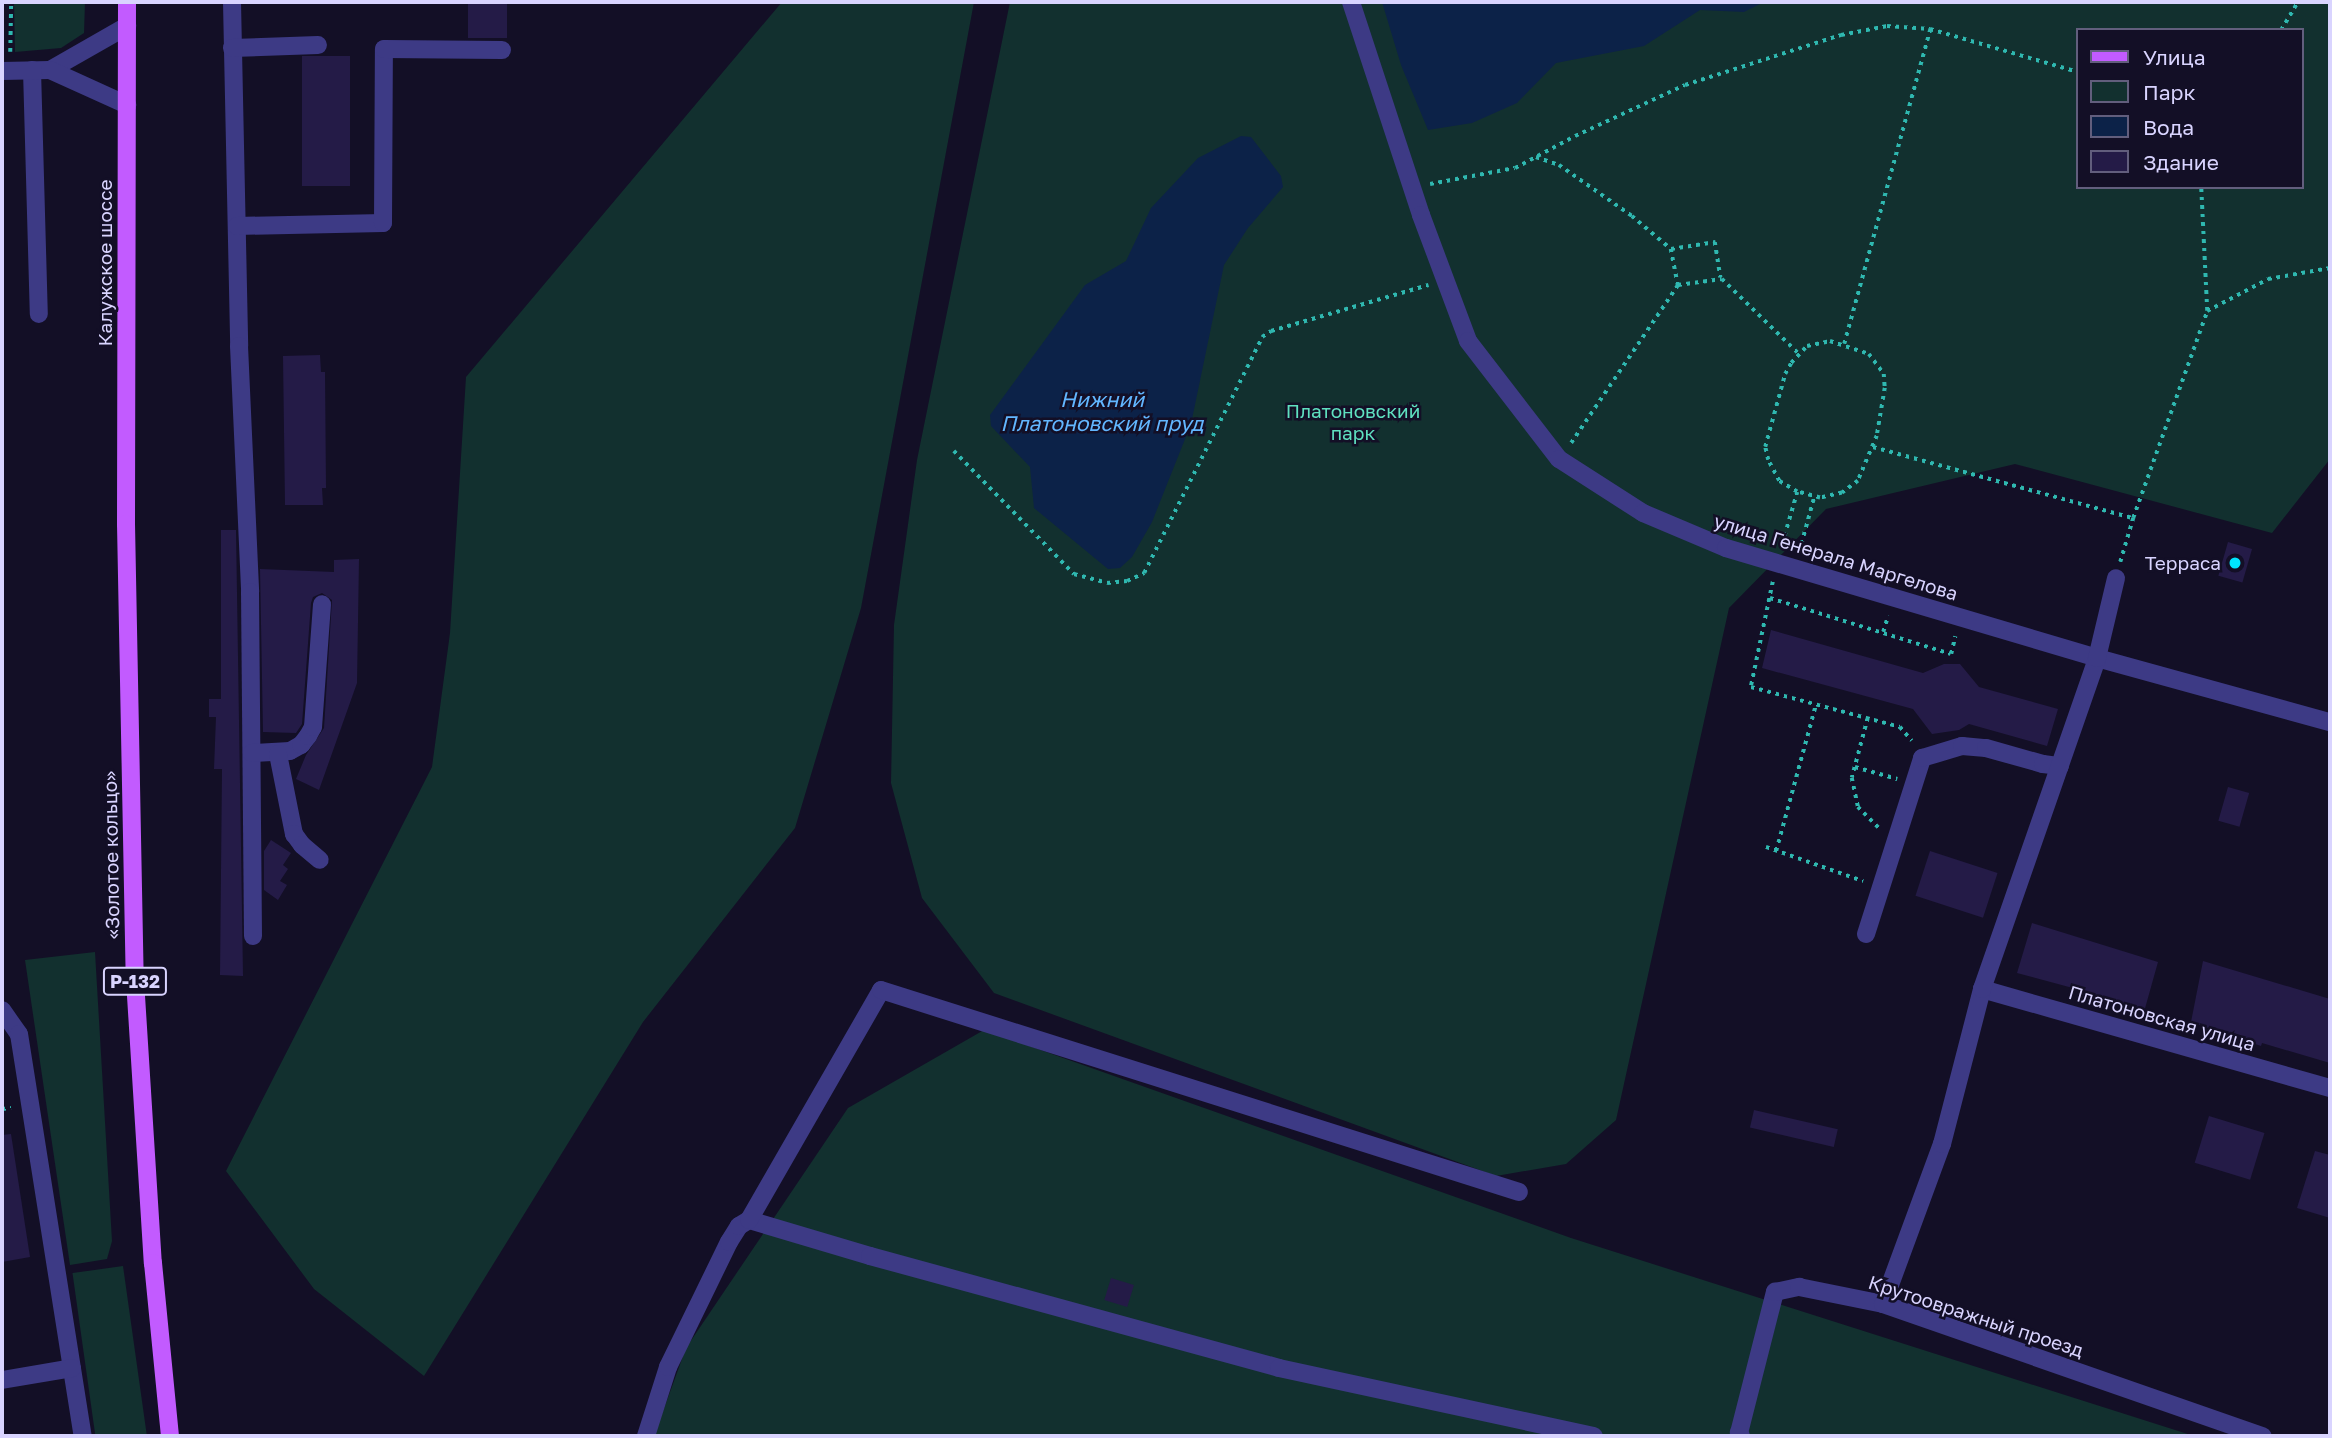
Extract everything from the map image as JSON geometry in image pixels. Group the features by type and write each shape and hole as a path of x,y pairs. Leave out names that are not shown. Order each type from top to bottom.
{"main road":[{"name":"Калужское шоссе","path":"126,524 127,2"},
{"name":"«Золотое кольцо»","path":"126,524 135,980 153,1263 170,1436"}],"street":[{"path":"232,2 250,592 253,936"},
{"name":"улица Генерала Маргелова","path":"1351,2 1445,281 1468,341 1559,459 1643,513 1726,548 2097,658 2330,722"},
{"path":"41,70 127,26"},
{"path":"232,48 318,45"},
{"path":"237,226 383,223 384,48 502,50"},
{"path":"39,314 41,70"},
{"path":"6,71 41,70 127,105"},
{"path":"1883,1304 1942,1144 1982,989 2097,658 2116,578"},
{"path":"252,753 278,754 301,746 313,727 322,604"},
{"path":"1866,934 1922,758 1962,746 1986,748 2060,766"},
{"path":"278,754 294,834 302,845 320,860"},
{"name":"Платоновская улица","path":"1982,989 2330,1088"},
{"path":"646,1436 668,1367 729,1242 739,1226 749,1220 881,990 1519,1192"},
{"path":"2,1010 19,1034 83,1436"},
{"path":"749,1220 870,1256 1279,1368 1594,1436"},
{"name":"Крутоовражный проезд","path":"1741,1436 1739,1433 1775,1292 1799,1287 1883,1304 2263,1436"},
{"path":"2,1380 72,1368"}],"path":[{"path":"6,71 11,2"},
{"path":"2282,28 2298,2"},
{"path":"1425,184 1515,168 1685,85 1841,35 1887,26 1930,29 2076,71"},
{"path":"1844,344 1930,29"},
{"path":"1536,157 1559,165 1632,216 1671,249 1678,285 1568,447"},
{"path":"2116,578 2133,518 2207,311 2201,189"},
{"path":"1671,249 1715,242 1721,279 1798,354"},
{"path":"2207,311 2268,279 2330,268"},
{"path":"1678,285 1721,279"},
{"path":"954,451 1074,574 1107,583 1127,581 1144,573 1262,337 1270,331 1445,281"},
{"path":"1816,342 1844,344 1869,354 1884,374 1883,405 1873,447 1864,470 1851,488 1832,496 1814,497 1797,492 1779,481 1768,460 1765,447 1785,374 1798,354 1816,342"},
{"path":"1873,447 2133,518"},
{"path":"1780,551 1797,492"},
{"path":"1798,556 1814,497"},
{"path":"1774,578 1751,687 1900,727 1922,758"},
{"path":"1770,598 1951,654 1955,636 1944,632"},
{"path":"1883,633 1888,614 1899,618"},
{"path":"1776,851 1816,704"},
{"path":"1868,718 1852,778 1858,807 1876,828 1897,837"},
{"path":"1855,767 1914,784"},
{"path":"1766,847 1881,887"}],"green space":[{"path":"14,2 85,2 84,33 61,48 15,52"},
{"path":"782,2 974,2 861,608 795,828 643,1022 424,1376 314,1289 226,1171 432,767 450,633 466,377"},
{"name":"Платоновский парк","path":"1010,2 2330,2 2330,459 2272,533 2015,464 1826,509 1729,608 1616,1120 1566,1164 1496,1176 994,993 922,898 891,783 894,625 917,460"},
{"path":"95,952 112,1241 107,1259 70,1265 25,960"},
{"path":"984,1030 1571,1238 2194,1436 654,1436 686,1348 848,1108"},
{"path":"123,1266 147,1436 95,1436 72,1273"}],"water":[{"path":"1382,2 1764,2 1744,12 1700,10 1644,46 1556,63 1517,103 1472,123 1428,130 1401,65"},
{"name":"Нижний Платоновский пруд","path":"1241,136 1251,137 1281,176 1283,187 1248,228 1224,265 1191,424 1152,522 1132,557 1120,568 1108,569 1034,508 1030,467 991,426 990,415 1085,285 1126,261 1151,208 1198,158"}],"building":[{"path":"468,2 507,2 507,38 468,38"},
{"path":"302,56 350,56 350,186 302,186"},
{"path":"320,355 321,372 325,372 326,488 322,488 323,505 285,505 283,356"},
{"path":"221,530 236,530 243,976 220,975 222,769 214,769 216,717 209,717 209,699 221,699"},
{"name":"Терраса","path":"2228,542 2252,549 2242,583 2218,576"},
{"path":"359,559 357,683 319,790 296,779 306,755 324,728 332,600 322,593 313,597 311,603 302,724 296,733 263,732 260,569 334,572 334,560"},
{"path":"1771,630 1923,673 1944,664 1960,664 1979,687 2058,709 2047,746 1969,724 1959,730 1932,734 1913,709 1762,668"},
{"path":"2228,787 2249,793 2240,827 2218,821"},
{"path":"271,840 291,853 283,865 288,869 280,881 287,885 278,900 264,890 264,851"},
{"path":"1930,851 1998,873 1983,918 1915,896"},
{"path":"2032,923 2158,962 2144,1012 2094,996 2095,994 2017,973"},
{"path":"2203,961 2330,999 2330,1063 2262,1043 2261,1046 2191,1022"},
{"path":"1754,1110 1838,1129 1834,1147 1750,1128"},
{"path":"2209,1116 2264,1133 2250,1180 2195,1163"},
{"path":"11,1134 30,1257 2,1262 2,1135"},
{"path":"2315,1151 2330,1155 2330,1218 2297,1208"},
{"path":"1111,1278 1134,1285 1127,1307 1104,1300"}],"place":[{"name":"Терраса","path":"2235,563"}]}
